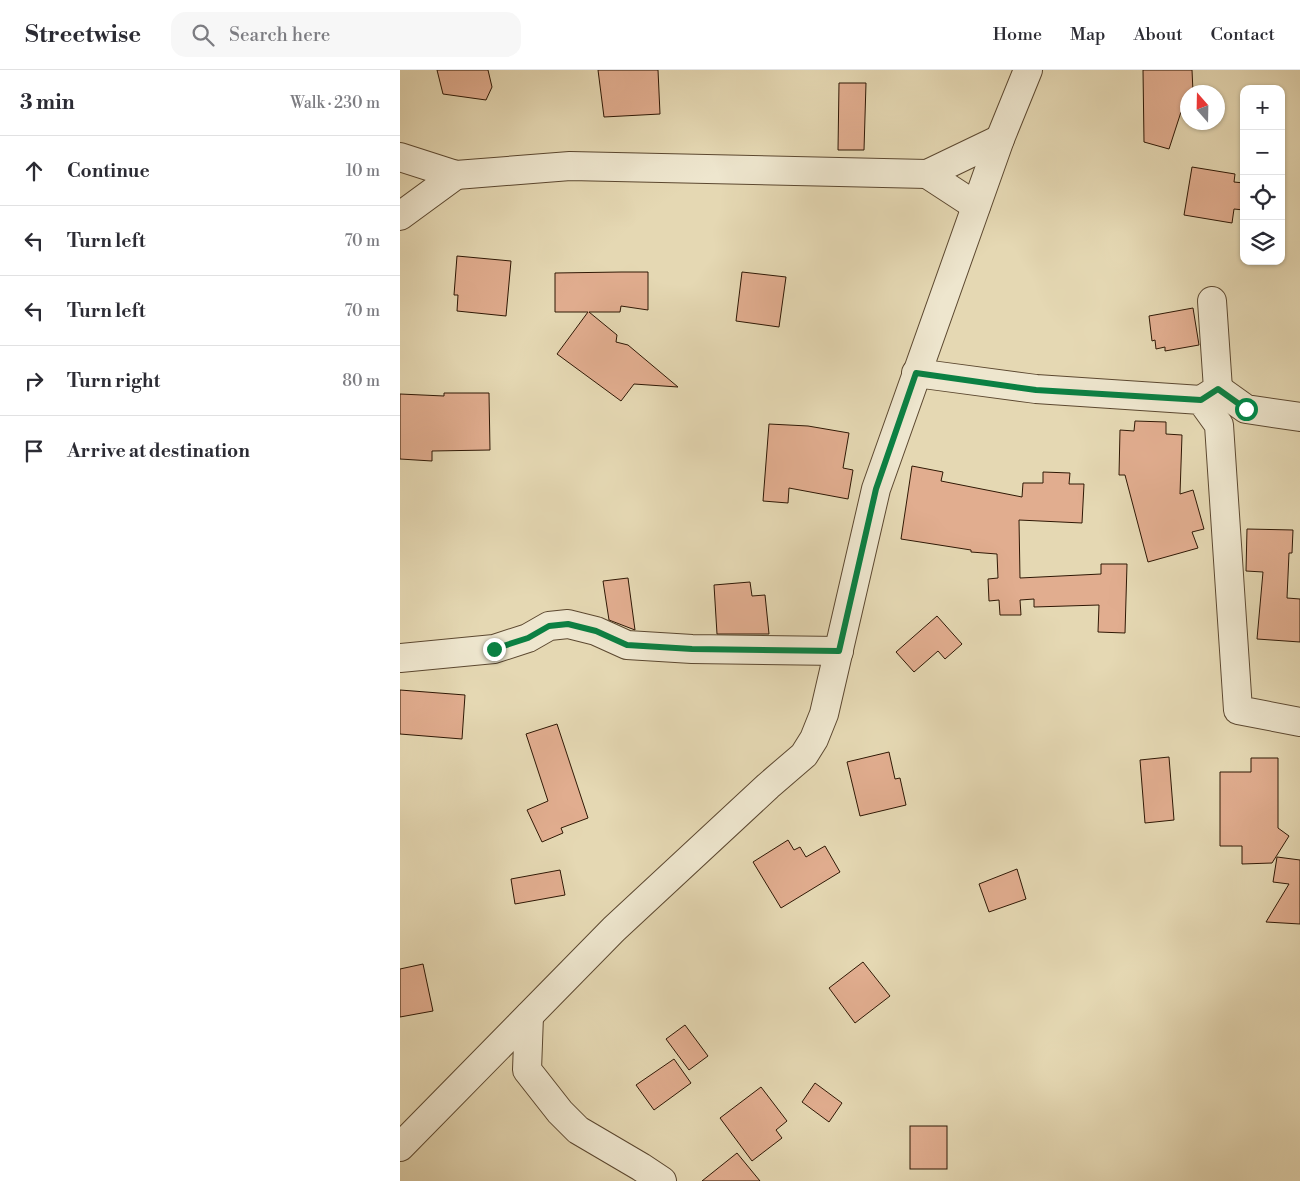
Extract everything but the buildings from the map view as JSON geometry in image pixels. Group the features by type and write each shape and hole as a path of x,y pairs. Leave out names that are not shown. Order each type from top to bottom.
{"street":[{"path":"400,1147 614,929 804,755 814,739 824,714 876,489 1000,139 1028,70"},
{"path":"400,157 456,175 570,166 928,174 1000,139"},
{"path":"928,174 976,206"},
{"path":"400,216 456,175"},
{"path":"1212,301 1210,394 1219,425 1238,710 1300,722"},
{"path":"916,373 1036,390 1210,394 1246,409 1300,417"},
{"path":"1219,425 1246,409"},
{"path":"400,658 494,649 528,638 549,626 568,624 596,631 627,645 692,649 839,651"},
{"path":"529,1016 527,1070 560,1112 578,1130 662,1181"},
{"path":"480,1065 527,1070"}],"route":[{"path":"494,649 528,638 549,626 568,624 596,631 627,645 692,649 839,651 876,489 916,373 1036,390 1201,400 1218,389 1246,409"}]}
